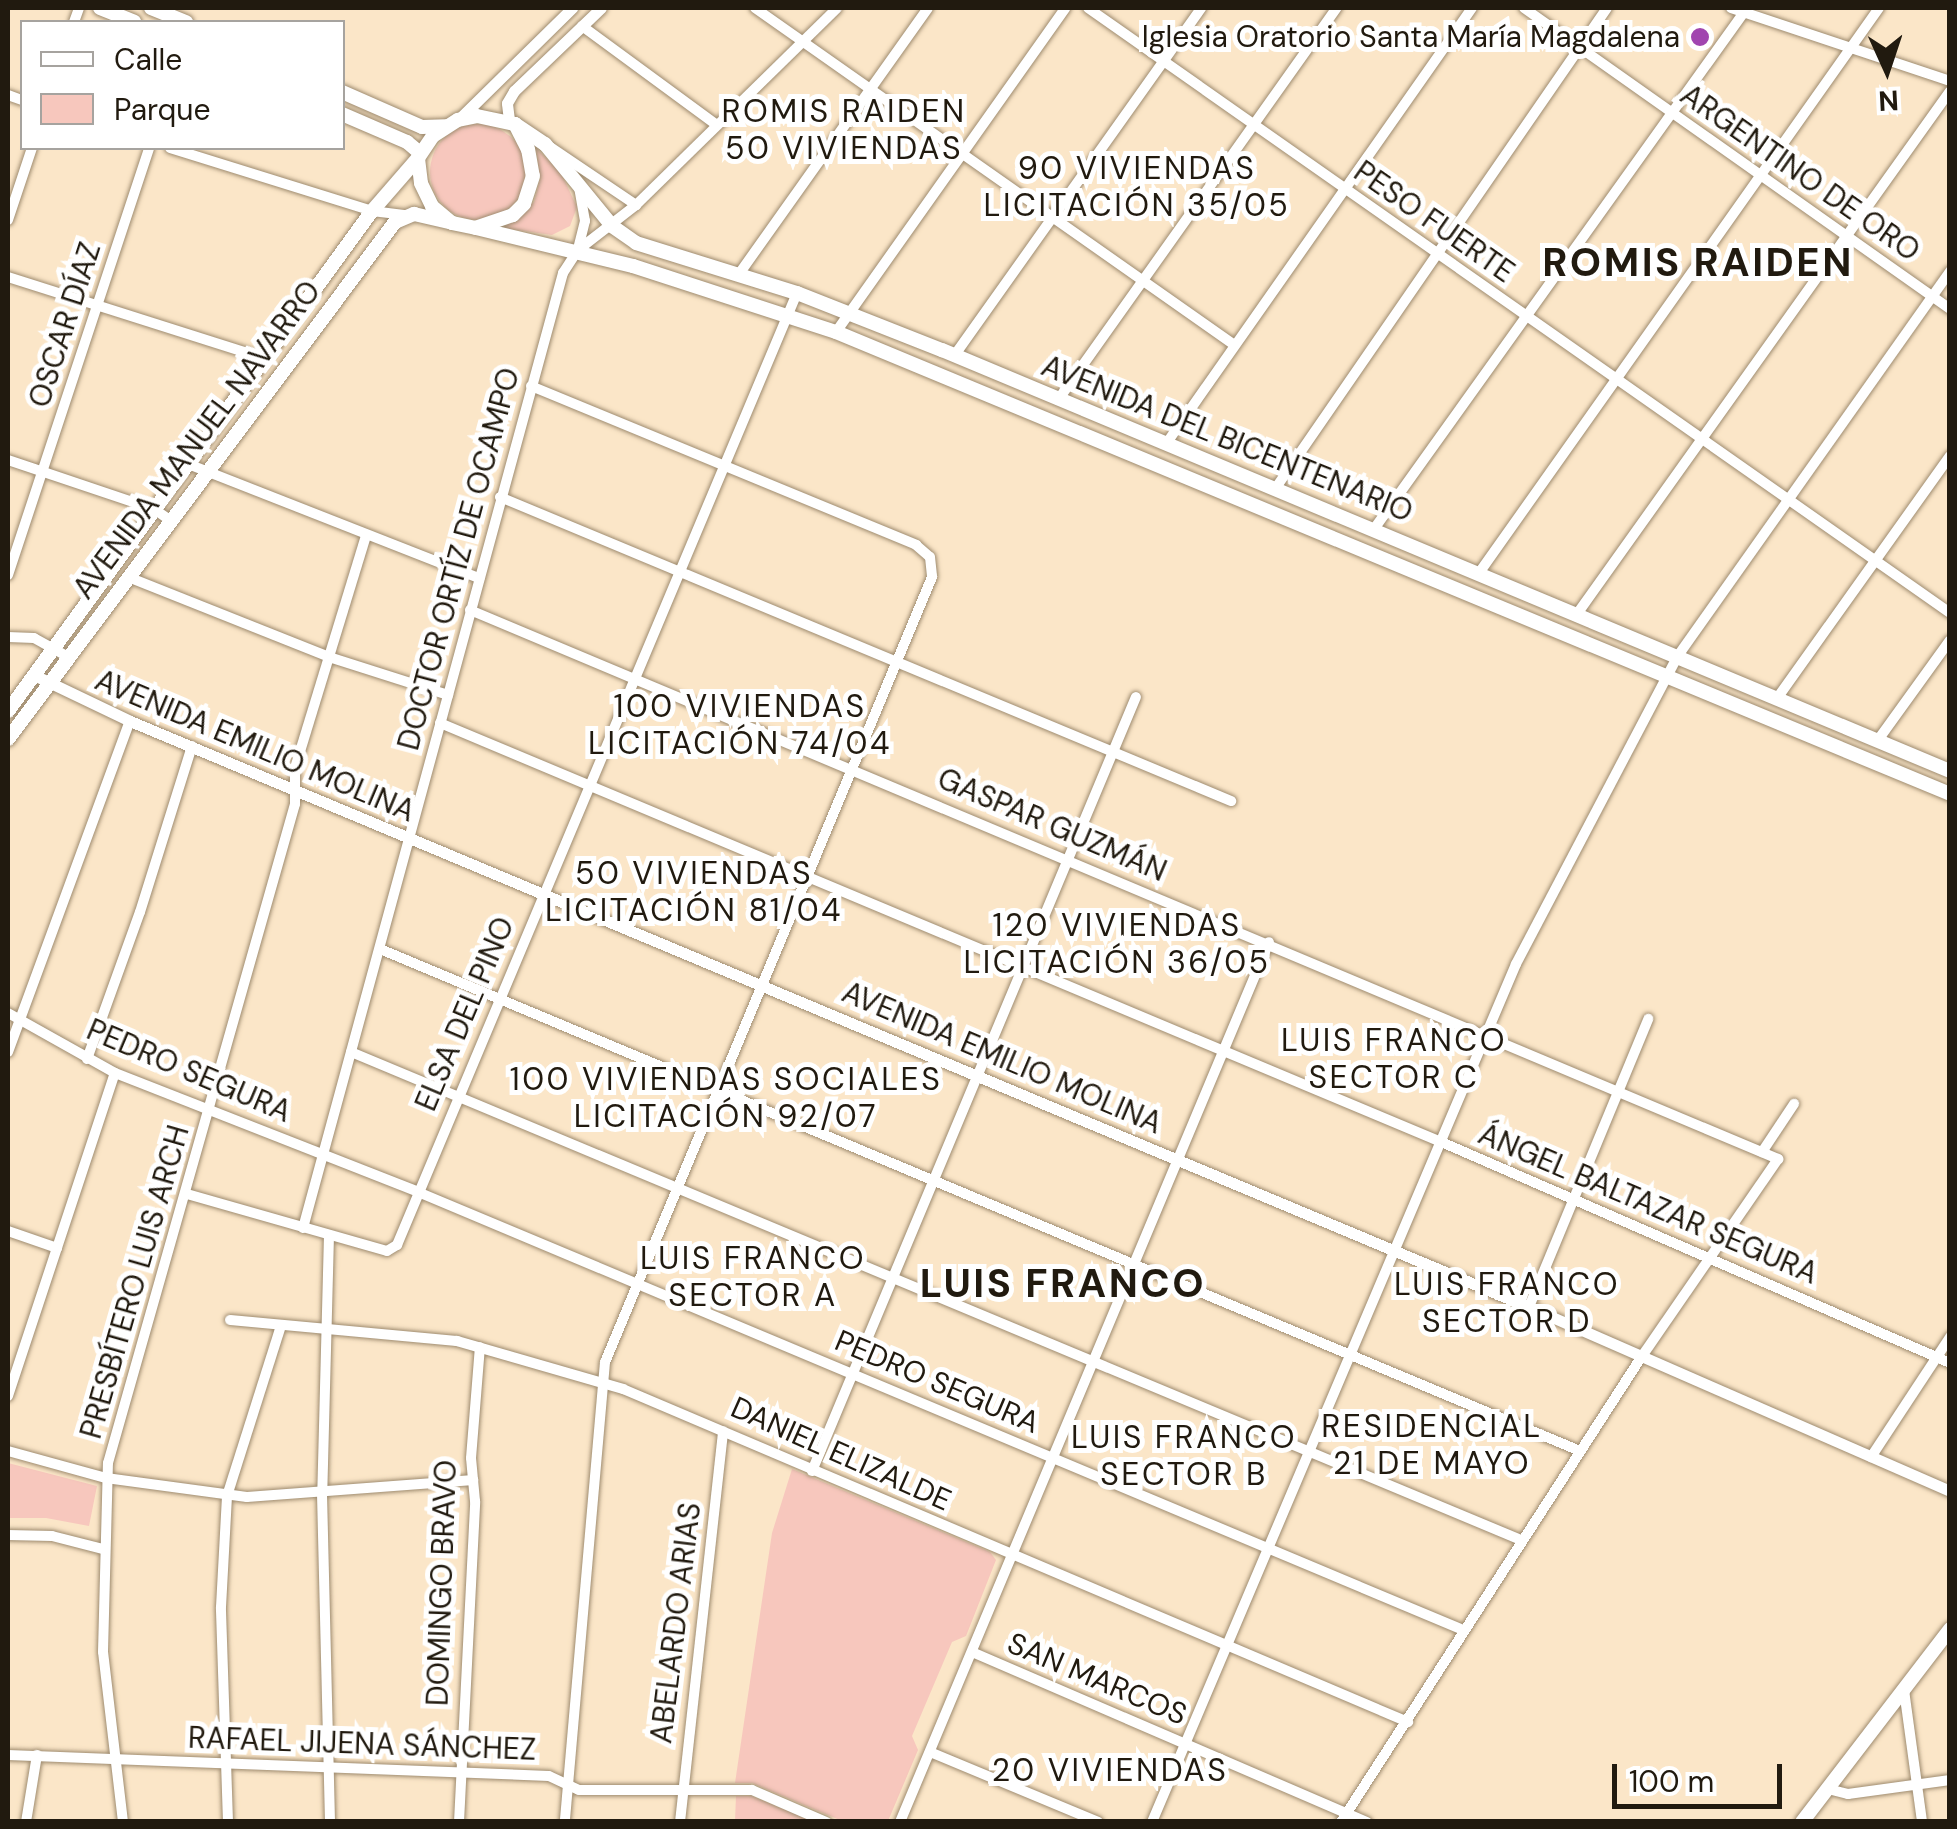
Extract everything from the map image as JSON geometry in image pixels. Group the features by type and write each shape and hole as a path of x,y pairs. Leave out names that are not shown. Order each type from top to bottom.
{"main road":[{"path":"100,8 129,20"},
{"path":"151,8 181,20"},
{"path":"345,93 422,127 478,116 512,122 528,149 531,190 513,215 476,228 406,216"},
{"path":"345,115 407,142 418,155 425,196 452,223"},
{"name":"AVENIDA DEL BICENTENARIO","path":"512,122 545,144 612,226 649,248 740,274 849,313 1950,771"},
{"path":"418,155 452,124"},
{"name":"AVENIDA MANUEL NAVARRO","path":"8,711 372,211 418,155"},
{"name":"AVENIDA MANUEL NAVARRO","path":"8,739 384,235 406,216"},
{"name":"AVENIDA DEL BICENTENARIO","path":"476,228 578,250 836,332 1669,674 1950,794"},
{"path":"1802,1822 1950,1629"}],"street":[{"path":"452,124 572,8"},
{"path":"512,122 507,103 514,91 601,8"},
{"path":"755,8 1234,344"},
{"name":"DOCTOR ORTÍZ DE OCAMPO","path":"303,1228 563,273 578,250 636,205 837,8"},
{"path":"740,274 928,8"},
{"path":"836,332 1066,8"},
{"name":"PESO FUERTE","path":"1088,8 1950,613"},
{"path":"954,356 1201,8"},
{"path":"1058,400 1337,8"},
{"path":"1166,444 1472,8"},
{"name":"ARGENTINO DE ORO","path":"1524,8 1950,309"},
{"path":"1275,488 1434,252 1607,8"},
{"path":"1731,8 1950,81"},
{"path":"1479,572 1879,8"},
{"path":"1374,530 1746,10"},
{"path":"582,26 716,125"},
{"path":"1577,614 1950,91"},
{"path":"545,144 636,205"},
{"path":"8,220 31,150"},
{"name":"OSCAR DÍAZ","path":"8,575 148,150"},
{"path":"176,150 372,211 406,216"},
{"path":"578,250 586,221 579,186"},
{"path":"1152,1822 1516,964 1677,657 1950,271"},
{"path":"8,276 266,359"},
{"name":"ELSA DEL PINO","path":"329,1236 393,1250 797,293"},
{"path":"531,386 916,545 930,557 932,576 610,1344 602,1383 565,1822"},
{"path":"1778,697 1950,456"},
{"path":"8,460 154,509 170,520"},
{"path":"188,464 478,578"},
{"path":"500,498 1232,801"},
{"name":"PRESBÍTERO LUIS ARCH","path":"124,1820 104,1652 106,1478 212,1108 296,789 296,768 366,536"},
{"path":"128,577 330,657 448,694"},
{"name":"GASPAR GUZMÁN","path":"470,610 1269,942 1778,1159 1712,1257"},
{"path":"8,637 34,638 55,646 68,657"},
{"path":"1878,740 1950,640"},
{"name":"AVENIDA EMILIO MOLINA","path":"34,676 48,686 130,721 1530,1307 1950,1491"},
{"path":"812,1471 1136,697"},
{"path":"8,1052 130,721"},
{"name":"ÁNGEL BALTAZAR SEGURA","path":"440,723 1574,1198 1950,1363"},
{"path":"87,1059 140,912 192,746"},
{"path":"900,1822 1269,942"},
{"path":"380,949 1580,1451"},
{"name":"PEDRO SEGURA","path":"8,1014 116,1073 418,1192 1463,1630"},
{"path":"1530,1307 1648,1020"},
{"path":"351,1052 1521,1540"},
{"path":"8,1396 116,1073"},
{"path":"1762,1152 1794,1104"},
{"path":"188,1194 329,1236 322,1494 330,1822"},
{"path":"8,1230 57,1248"},
{"path":"1344,1817 1521,1540 1712,1257"},
{"name":"DANIEL ELIZALDE","path":"230,1320 458,1340 602,1383 723,1430 1408,1722"},
{"path":"228,1822 221,1606 227,1496 281,1326"},
{"path":"1871,1456 1950,1337"},
{"name":"DOMINGO BRAVO","path":"459,1822 480,1347"},
{"name":"ABELARDO ARIAS","path":"680,1822 723,1430"},
{"path":"8,1451 106,1478 227,1496 322,1494 473,1480"},
{"path":"8,1535 52,1536 103,1550"},
{"name":"SAN MARCOS","path":"972,1652 1344,1817 1368,1822"},
{"path":"1904,1690 1922,1822"},
{"path":"930,1752 1098,1822"},
{"name":"RAFAEL JIJENA SÁNCHEZ","path":"8,1754 549,1776 579,1790 752,1790 826,1822"},
{"path":"26,1822 38,1755"},
{"path":"1828,1789 1848,1794 1950,1780"}],"green space":[{"path":"478,124 496,128 512,138 522,154 526,172 522,190 512,206 496,216 478,220 460,216 444,206 434,190 430,172 434,154 444,138 460,128"},
{"path":"536,148 561,173 577,207 570,226 552,235 503,228 534,202 540,179"},
{"path":"8,1463 97,1486 89,1526 46,1518 8,1518"},
{"path":"792,1469 990,1552 996,1560 966,1636 952,1642 912,1736 918,1750 888,1821 842,1821 752,1783 735,1783 772,1533"},
{"path":"736,1796 751,1796 812,1821 735,1821"}],"place":[{"name":"Iglesia Oratorio Santa María Magdalena","path":"1700,37"}],"district":[{"name":"ROMIS RAIDEN 50 VIVIENDAS","path":"844,130"},
{"name":"90 VIVIENDAS LICITACIÓN 35/05","path":"1137,188"},
{"name":"ROMIS RAIDEN","path":"1698,262"},
{"name":"100 VIVIENDAS LICITACIÓN 74/04","path":"740,726"},
{"name":"50 VIVIENDAS LICITACIÓN 81/04","path":"694,892"},
{"name":"120 VIVIENDAS LICITACIÓN 36/05","path":"1117,944"},
{"name":"LUIS FRANCO SECTOR C","path":"1394,1060"},
{"name":"100 VIVIENDAS SOCIALES LICITACIÓN 92/07","path":"726,1098"},
{"name":"LUIS FRANCO SECTOR A","path":"753,1278"},
{"name":"LUIS FRANCO","path":"1063,1283"},
{"name":"LUIS FRANCO SECTOR D","path":"1507,1304"},
{"name":"RESIDENCIAL 21 DE MAYO","path":"1432,1446"},
{"name":"LUIS FRANCO SECTOR B","path":"1184,1456"},
{"name":"20 VIVIENDAS","path":"1110,1770"}]}
